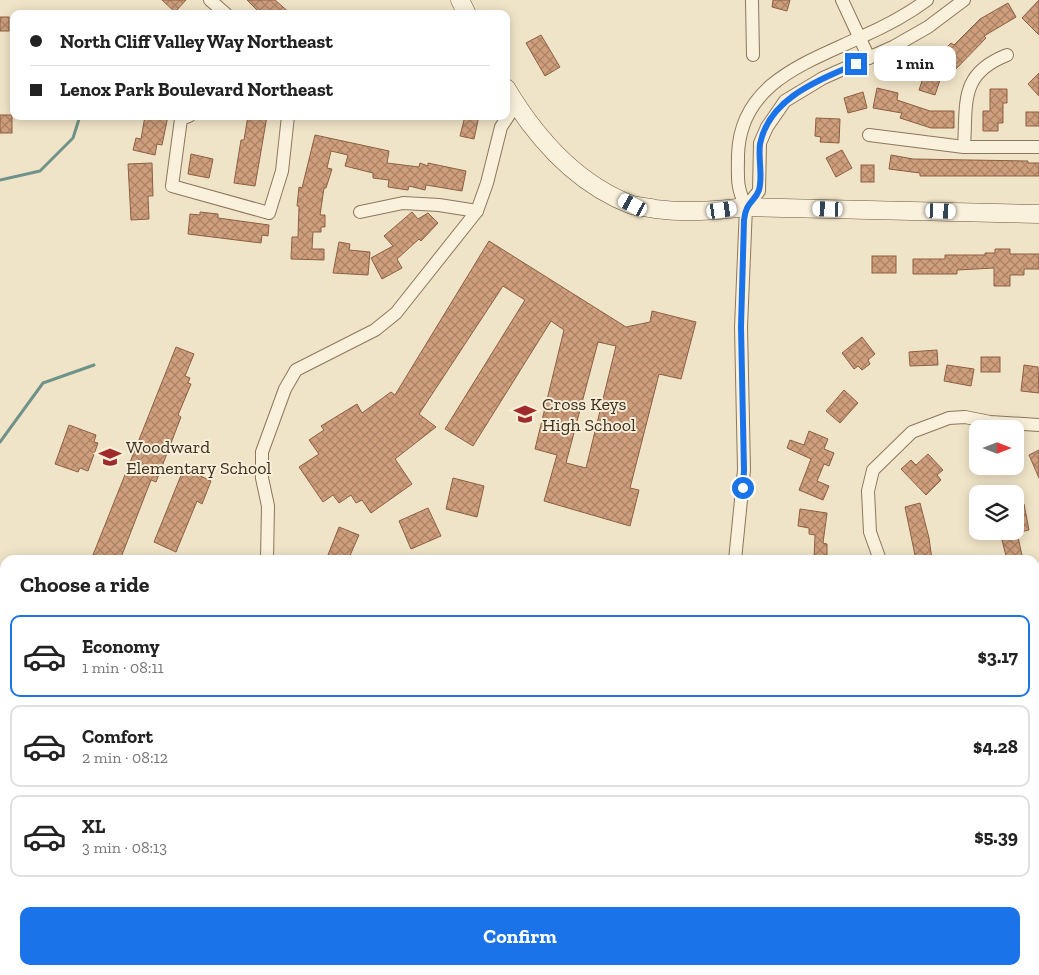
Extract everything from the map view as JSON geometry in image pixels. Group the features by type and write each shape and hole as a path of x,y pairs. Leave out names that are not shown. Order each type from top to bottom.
{"main road":[{"path":"510,93 549,149 572,172 633,205 679,212 712,212 746,207 1039,214"}],"street":[{"path":"210,0 221,10"},
{"path":"752,0 753,56"},
{"path":"842,0 869,58"},
{"path":"736,555 744,470 741,327 746,207 737,189 739,139 757,101 770,85 813,58 883,27 927,0"},
{"path":"746,207 759,191 760,144 767,127 785,101 823,78 869,58 928,27 964,0"},
{"path":"964,147 968,92 972,80 983,67 1007,55"},
{"path":"181,120 172,186 269,213 282,172 288,120"},
{"path":"267,555 268,506 262,478 262,452 285,389 296,370 375,330 396,313 476,211 487,183 501,127 506,120"},
{"path":"869,135 964,147 1039,147"},
{"path":"360,212 403,203 439,205 476,211"},
{"path":"878,555 870,532 868,491 873,470 912,432 949,418 965,417 990,422 1039,425"}],"building":[{"path":"162,0 186,0 177,10 173,10"},
{"path":"247,0 275,0 286,10 257,10"},
{"path":"773,0 790,0 787,11 772,7"},
{"path":"1039,0 1039,35 1022,18"},
{"path":"1008,3 1016,17 984,36 986,38 951,74 935,59 951,43 954,45 980,19"},
{"path":"0,17 9,17 9,31 0,31"},
{"path":"541,35 560,67 545,76 526,43"},
{"path":"926,69 942,74 935,95 919,90"},
{"path":"1039,73 1039,96 1028,84"},
{"path":"877,88 898,93 897,100 930,111 954,111 954,128 931,128 900,118 902,113 873,108"},
{"path":"990,89 1007,89 1007,103 1003,103 1003,123 998,123 998,131 983,131 983,111 990,111"},
{"path":"863,92 867,108 848,113 844,98"},
{"path":"1026,112 1039,112 1039,126 1026,126"},
{"path":"0,115 10,115 12,133 0,133"},
{"path":"816,118 840,119 839,143 820,142 821,137 815,136"},
{"path":"144,120 167,120 162,145 157,144 155,155 133,150 136,138 141,139"},
{"path":"247,120 266,120 255,186 234,183 241,140 244,140"},
{"path":"464,120 478,120 474,139 460,136"},
{"path":"315,135 389,151 387,163 419,167 420,163 428,166 428,163 466,171 462,191 426,185 425,190 409,186 408,190 388,187 389,180 373,178 373,173 345,166 348,155 331,151 327,168 332,169 326,188 324,188 320,215 325,215 325,227 321,227 321,232 313,232 312,249 324,249 324,260 291,259 292,237 298,237 299,206 297,206 299,187 302,188"},
{"path":"842,150 852,168 836,177 826,158"},
{"path":"191,154 213,159 209,178 188,174"},
{"path":"891,155 913,159 1028,161 1028,163 1039,163 1039,176 920,176 920,173 889,169"},
{"path":"152,163 153,196 148,196 149,219 131,220 128,164"},
{"path":"861,165 874,165 874,182 861,182"},
{"path":"200,212 218,214 218,218 269,225 268,236 262,235 261,243 188,234 190,214 200,215"},
{"path":"412,212 418,219 428,213 438,223 421,241 419,239 397,259 402,268 382,279 371,258 393,246 384,236"},
{"path":"489,241 626,327 650,322 652,311 696,322 681,379 659,374 630,488 639,490 630,526 544,501 557,455 535,449 564,330 551,321 473,446 445,429 525,300 503,286 419,414 436,427 395,459 412,484 371,513 362,500 356,503 351,495 339,503 333,495 323,502 299,467 319,454 309,440 324,430 321,426 357,404 362,413 391,392 395,395","holes":["598,342 616,346 586,468 566,463"]},
{"path":"339,242 350,244 349,250 370,252 368,275 333,273"},
{"path":"995,249 1010,249 1010,254 1039,254 1039,269 1024,269 1024,275 1010,275 1010,286 994,286 994,268 957,270 957,274 913,274 913,259 945,259 945,255 985,255 985,253 995,253"},
{"path":"872,256 896,256 896,273 872,273"},
{"path":"862,337 875,354 868,360 870,364 862,370 858,366 854,369 842,353"},
{"path":"176,347 194,354 185,376 190,378 188,383 191,384 178,415 181,417 156,482 151,480 122,555 93,555"},
{"path":"937,350 938,365 910,366 909,352"},
{"path":"981,357 1000,357 1000,372 981,372"},
{"path":"947,365 974,369 971,386 944,381"},
{"path":"1024,365 1038,367 1039,393 1021,391"},
{"path":"844,390 858,403 840,423 826,411"},
{"path":"69,425 96,435 94,442 98,443 88,471 80,468 78,472 55,464"},
{"path":"809,431 828,439 824,449 834,453 829,466 824,464 817,481 829,486 823,500 799,490 811,459 787,448 790,440 804,445"},
{"path":"1039,450 1039,478 1029,455"},
{"path":"928,454 943,470 937,475 941,480 926,495 901,469 911,460 916,465"},
{"path":"184,468 211,481 202,504 197,501 176,552 154,542"},
{"path":"453,478 484,486 477,517 446,509"},
{"path":"920,503 931,555 915,555 905,507"},
{"path":"1024,504 1029,530 1024,531"},
{"path":"428,508 441,536 411,549 399,521"},
{"path":"800,509 827,513 823,543 827,544 827,555 814,555 815,535 809,534 809,528 798,526"},
{"path":"339,527 359,535 350,555 328,555"},
{"path":"1002,540 1019,540 1022,555 1006,555"}],"waterway":[{"path":"0,180 40,171 73,138 79,120"},
{"path":"0,442 43,383 94,365"}],"place":[{"name":"Cross Keys High School","path":"525,414"},
{"name":"Woodward Elementary School","path":"110,457"}],"route":[{"path":"743,488 741,327 744,220 746,207 759,191 760,144 767,127 785,101 823,78 856,64"}]}
